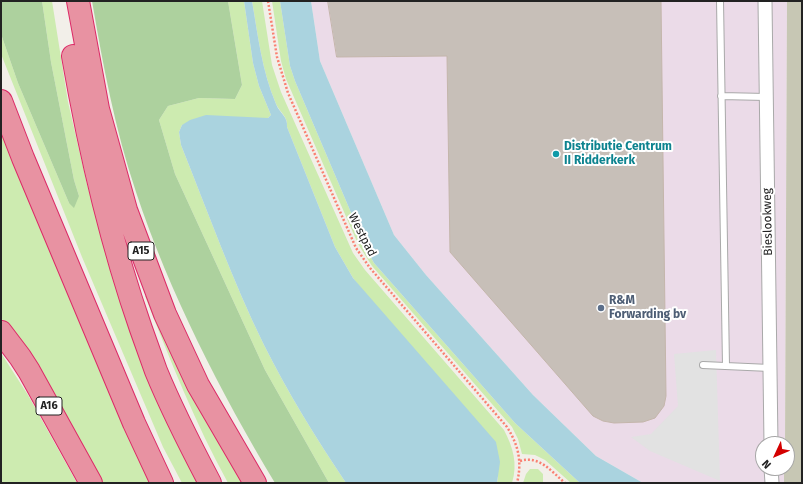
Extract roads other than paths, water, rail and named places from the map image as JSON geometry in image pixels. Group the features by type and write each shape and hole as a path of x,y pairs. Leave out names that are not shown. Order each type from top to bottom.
{"highway":[{"name":"A15","path":"64,1 84,114 104,207 127,288 156,371 187,440 210,483"},
{"name":"A15","path":"78,1 98,109 126,210 168,321 198,384 255,483"},
{"path":"1,101 23,158 134,423 162,483"},
{"name":"A16","path":"1,332 10,342 29,371 91,483"}],"street":[{"name":"Bieslookweg","path":"764,1 771,436"}],"lane":[{"path":"720,1 726,366"},
{"path":"721,96 766,97"},
{"path":"703,365 770,368"}],"water":[{"path":"244,1 252,1 261,53 271,92 286,120 287,127 335,247 353,278 496,442 500,462 497,483 346,483 303,415 273,363 252,320 231,271 181,145 179,132 182,125 190,120 206,115 268,118 271,115 259,86 253,63"},
{"path":"280,1 311,1 320,61 394,235 426,275 533,395 596,456 643,483 580,483 515,423 374,263 295,81 290,66"}],"place":[{"name":"Distributie Centrum II Ridderkerk","path":"556,154"},
{"name":"R&M Forwarding bv","path":"601,308"}]}
